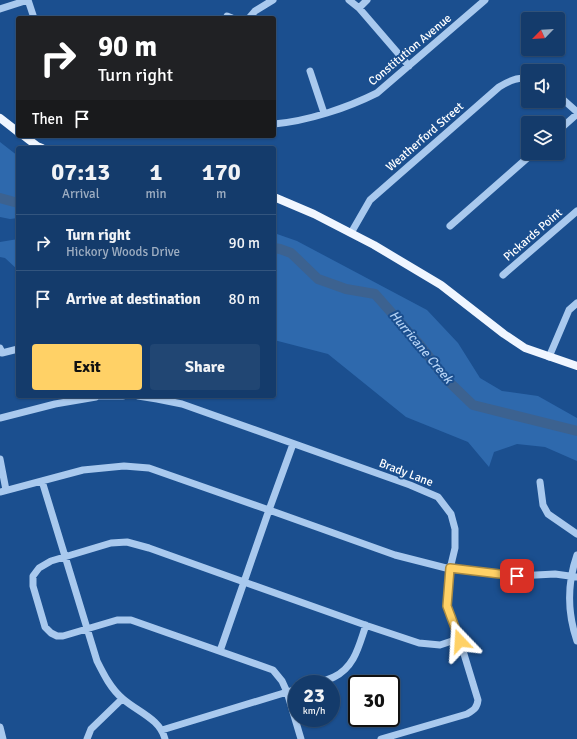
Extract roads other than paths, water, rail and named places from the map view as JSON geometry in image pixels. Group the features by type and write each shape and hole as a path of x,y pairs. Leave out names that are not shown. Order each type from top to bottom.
{"main road":[{"path":"0,118 16,130"},
{"path":"27,138 37,146"},
{"path":"276,198 314,214 374,245 441,285 504,334 525,348 577,366"}],"street":[{"path":"0,9 28,0 33,16"},
{"path":"251,16 255,11 273,0"},
{"path":"349,0 359,8 409,66"},
{"path":"359,8 368,0"},
{"name":"Constitution Avenue","path":"276,124 289,123 324,113 377,93 484,0"},
{"path":"310,71 324,113"},
{"name":"Weatherford Street","path":"351,233 370,200 499,87 510,81 521,79"},
{"path":"565,101 577,113 565,124"},
{"path":"450,226 525,160"},
{"name":"Pickards Point","path":"503,275 577,211"},
{"path":"550,357 569,310 577,303"},
{"path":"0,352 16,349"},
{"path":"0,418 86,398"},
{"name":"Brady Lane","path":"149,398 182,404 410,485 438,497 451,514 455,529 455,548 450,568 447,606 460,641 478,700 478,706 475,710 467,714 381,739"},
{"path":"220,651 293,444"},
{"path":"0,459 3,491 83,470 124,466 149,468 395,555 450,568 517,576 555,574 574,576"},
{"path":"42,481 97,661 105,678 122,699 155,722 162,730 165,739"},
{"path":"540,482 543,505 548,514 577,534"},
{"path":"301,739 287,692 273,670 131,620 117,620 63,636 57,636 51,633 46,626 33,586 33,576 39,568 51,561 111,543 126,542 149,548 419,643 440,645 452,641 460,641"},
{"path":"577,555 574,576 568,594 571,622 577,641"},
{"path":"337,675 348,667 357,652 366,625"},
{"path":"162,730 287,692"},
{"path":"87,739 91,729 122,699"},
{"path":"0,727 3,739"}],"waterway":[{"name":"Hurricane Creek","path":"0,198 16,202"},
{"name":"Hurricane Creek","path":"276,248 291,253 318,279 346,289 375,294 420,345 446,379 473,405 577,431"}]}
